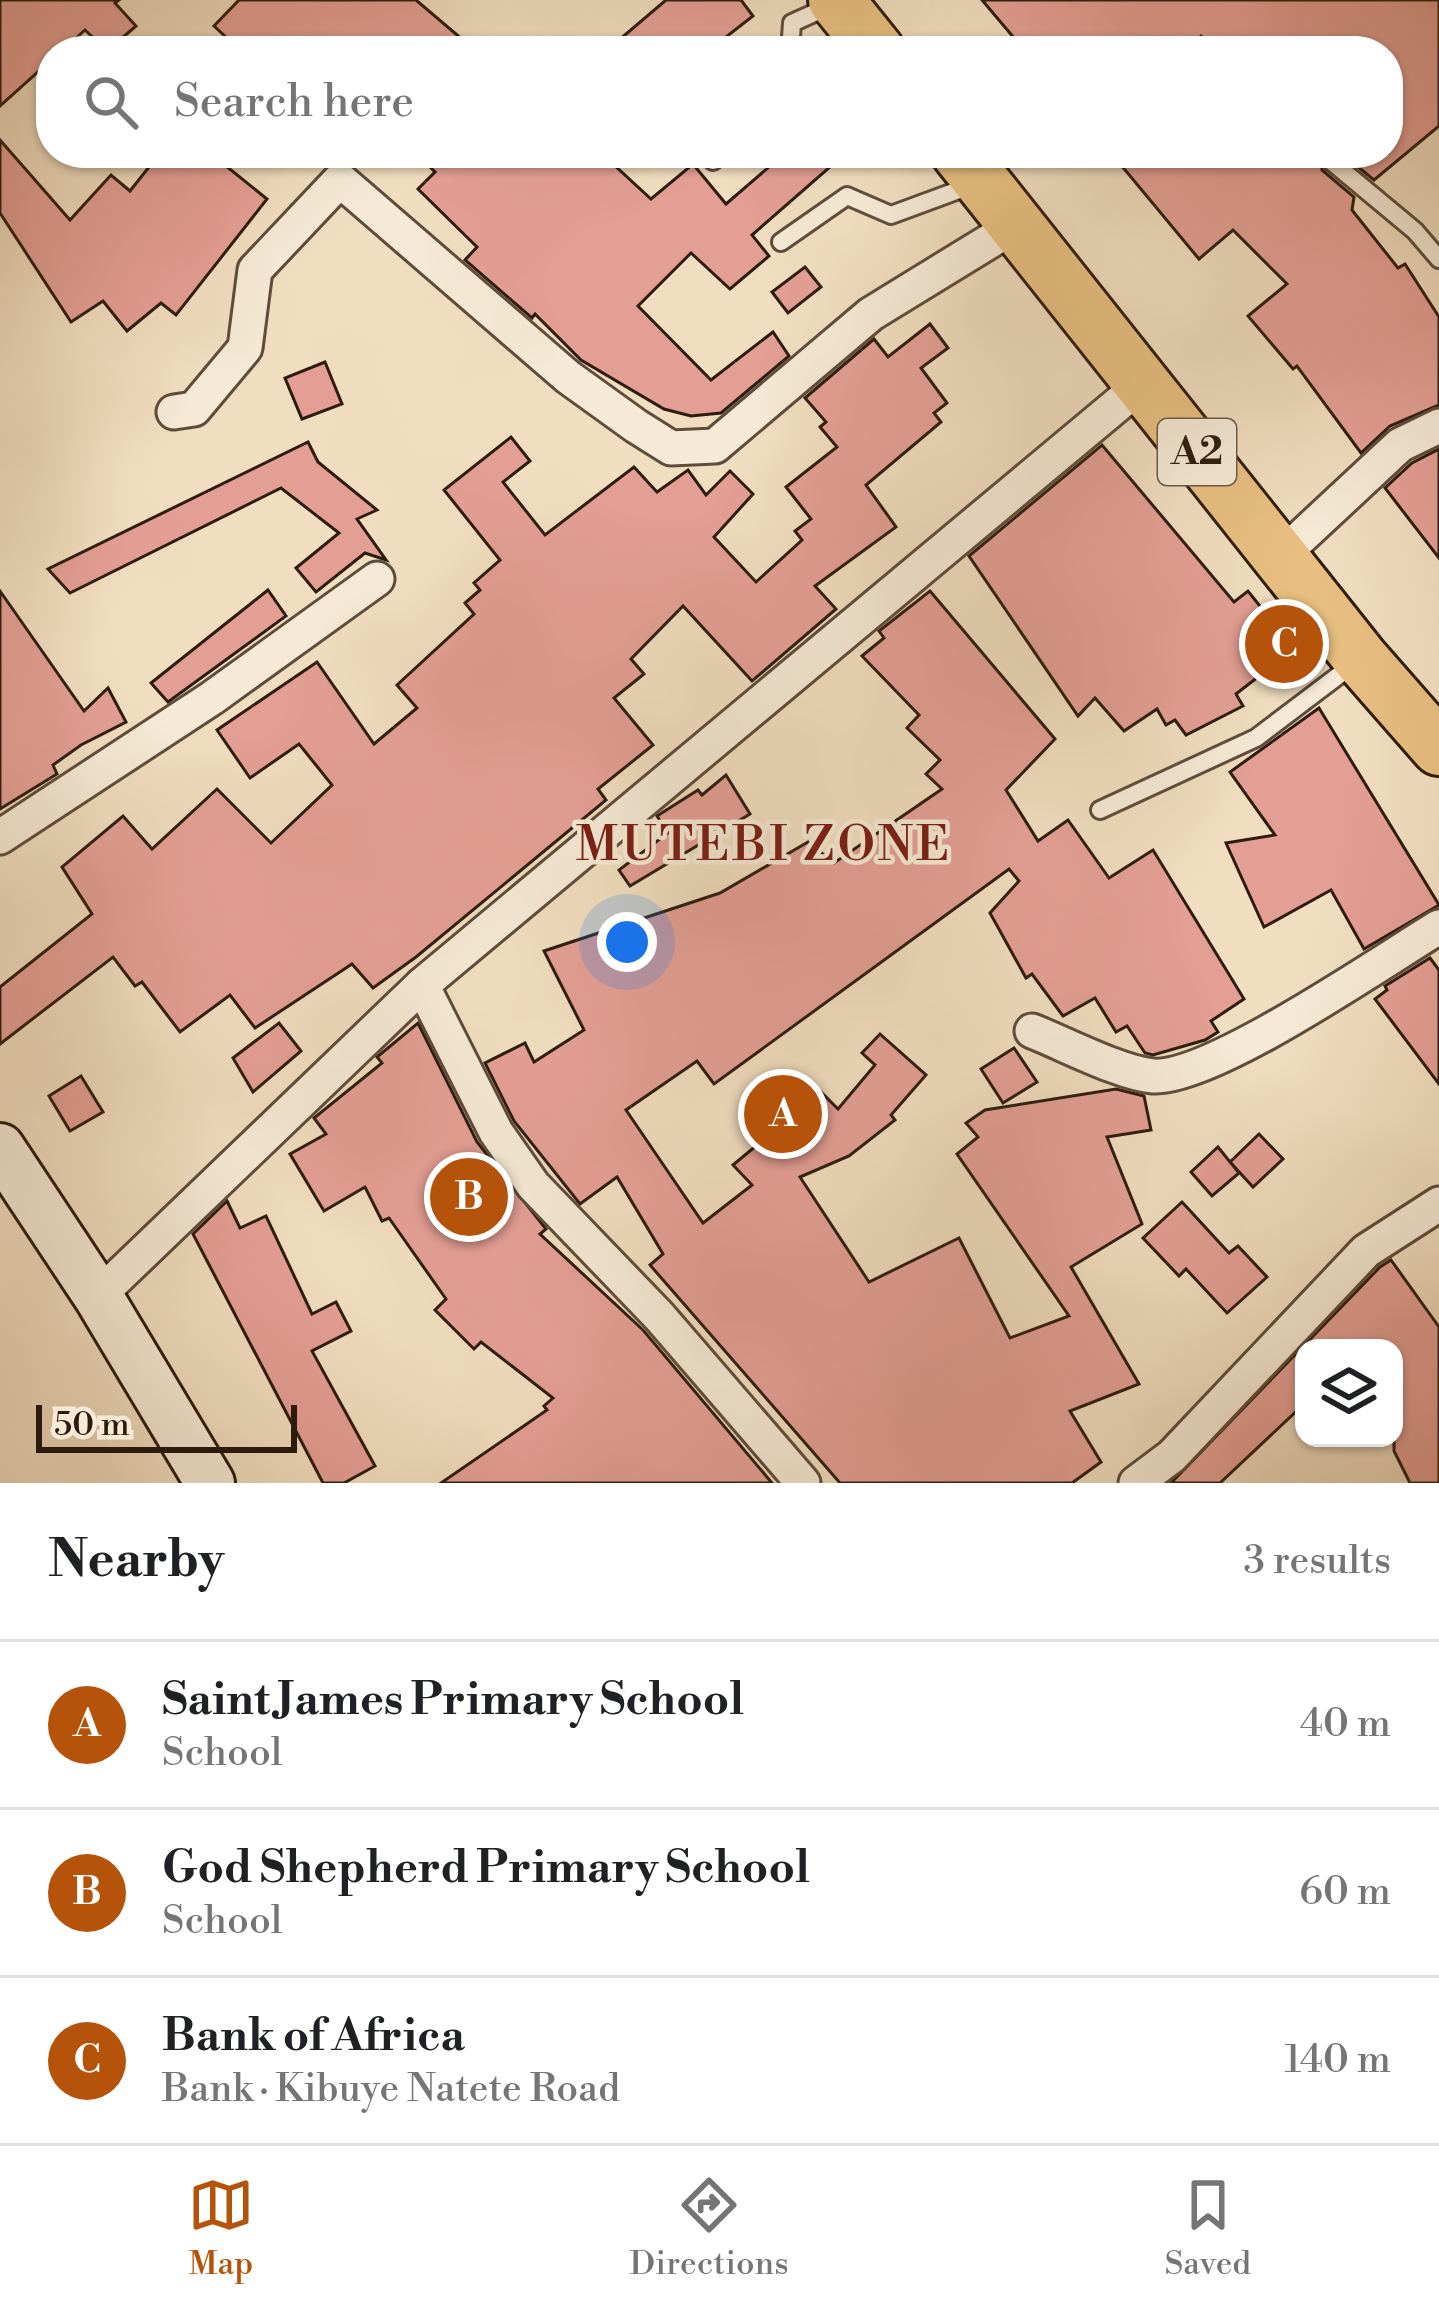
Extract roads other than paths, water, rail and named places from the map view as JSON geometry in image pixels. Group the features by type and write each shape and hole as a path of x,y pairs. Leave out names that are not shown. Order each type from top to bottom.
{"main road":[{"path":"837,1 865,36"},
{"name":"A2","path":"971,168 1141,385 1283,554 1360,658 1439,748"},
{"path":"0,1148 98,1296 210,1483"}],"street":[{"path":"174,412 194,409 245,348 256,270 340,180 568,377 671,448 695,450 716,446 872,314 1016,225"},
{"path":"98,1296 422,986 1141,385"},
{"path":"1283,554 1400,445 1439,426"},
{"path":"0,837 212,698 376,579"},
{"path":"1032,1031 1142,1073 1170,1073 1225,1054 1439,927"},
{"path":"422,986 496,1132 532,1186 658,1316 803,1483"},
{"path":"1136,1483 1172,1456 1366,1250 1439,1204"}],"lane":[{"path":"791,36 792,23 837,1"},
{"path":"781,242 847,196 891,215 968,168"},
{"path":"1339,168 1415,231 1439,259"},
{"path":"1100,810 1256,738 1360,658"}],"place":[{"name":"Bank of Africa","path":"1284,644"},
{"name":"Saint James Primary School","path":"783,1114"},
{"name":"God Shepherd Primary School","path":"469,1197"}],"district":[{"name":"MUTEBI ZONE","path":"764,846"}]}
